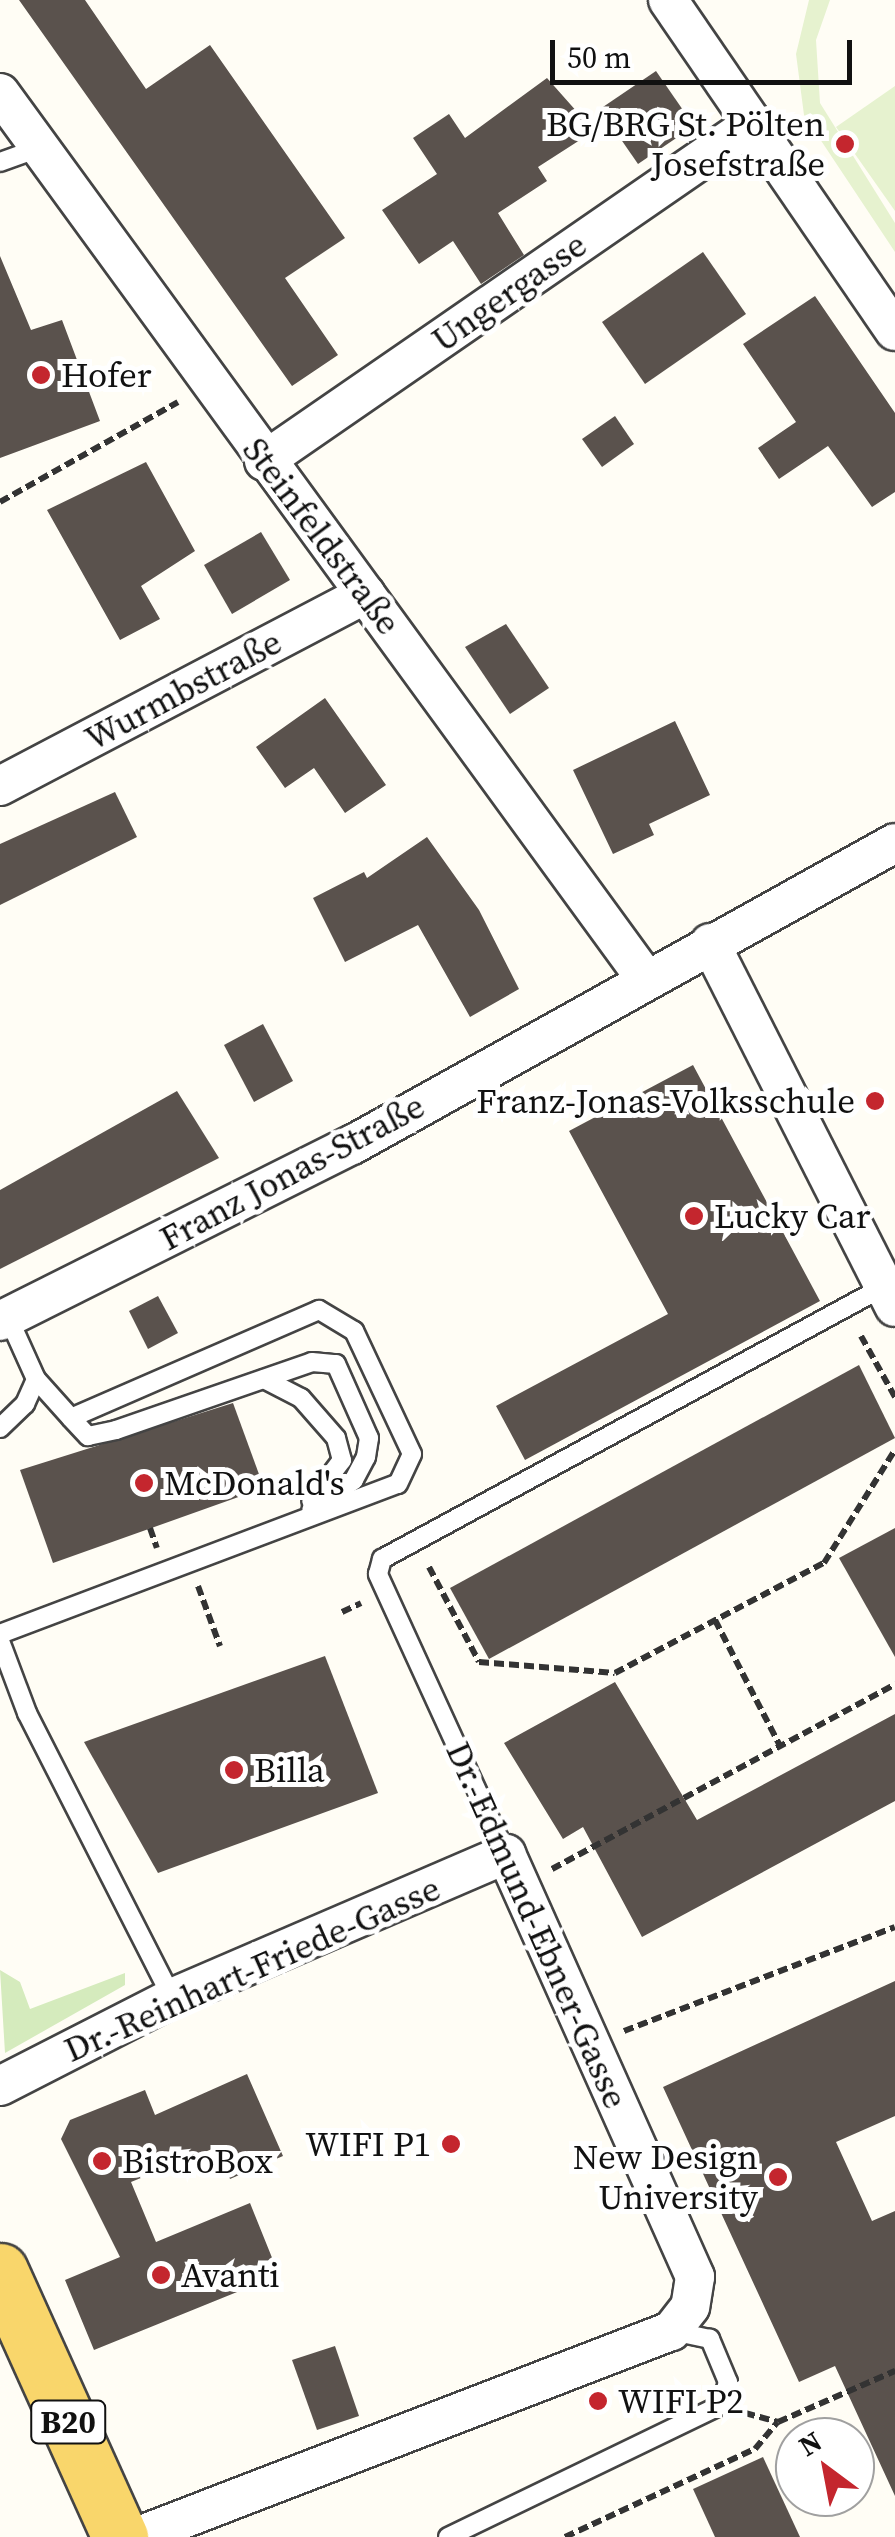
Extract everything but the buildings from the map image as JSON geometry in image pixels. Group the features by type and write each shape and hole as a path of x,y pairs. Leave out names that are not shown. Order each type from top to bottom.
{"main road":[{"name":"B20","path":"5,2297 120,2537"}],"street":[{"path":"668,0 895,330"},
{"name":"Steinfeldstraße","path":"0,93 264,460 646,978"},
{"name":"Ungergasse","path":"264,460 754,123"},
{"name":"Wurmbstraße","path":"0,786 366,594"},
{"name":"Franz Jonas-Straße","path":"4,1319 352,1145 646,978 895,843"},
{"path":"710,943 890,1296"},
{"name":"Dr.-Reinhart-Friede-Gasse","path":"0,2086 172,1998 513,1870"},
{"name":"Dr.-Edmund-Ebner-Gasse","path":"513,1870 694,2277 690,2307 671,2332"},
{"path":"136,2537 671,2332"}],"lane":[{"path":"0,162 39,148"},
{"name":"Dr.-Edmund-Ebner-Gasse","path":"513,1870 378,1574 382,1559 890,1296"},
{"path":"71,1418 319,1310 338,1316 354,1331 412,1454 408,1474 286,1527 0,1638 27,1713 172,1998"},
{"path":"4,1319 36,1379 88,1436 116,1430 312,1362 336,1364 369,1438 354,1480 286,1527"},
{"path":"264,1378 323,1420 342,1460 286,1527"},
{"path":"0,1428 25,1404 36,1379"},
{"path":"448,2537 720,2405 728,2382 710,2339 671,2332"}],"path":[{"path":"0,502 209,384"},
{"path":"860,1336 895,1397"},
{"path":"429,1567 479,1662 615,1673 824,1563 895,1450"},
{"path":"190,1563 220,1646"},
{"path":"342,1612 360,1604"},
{"path":"715,1620 780,1746"},
{"path":"513,1870 780,1746 895,1684"},
{"path":"590,2044 895,1928"},
{"path":"565,2537 755,2450 778,2422 895,2372"}],"green space":[{"path":"809,0 830,0 816,40 820,103 895,223 895,252 804,115 796,54"},
{"path":"895,86 895,211 836,127"},
{"path":"0,1970 20,1982 30,2009 125,1973 125,1985 5,2053"}],"place":[{"name":"BG/BRG St. Pölten Josefstraße","path":"845,144"},
{"name":"Hofer","path":"41,375"},
{"name":"Franz-Jonas-Volksschule","path":"875,1101"},
{"name":"Lucky Car","path":"694,1216"},
{"name":"McDonald's","path":"144,1483"},
{"name":"Billa","path":"234,1770"},
{"name":"WIFI P1","path":"451,2144"},
{"name":"BistroBox","path":"102,2161"},
{"name":"New Design University","path":"778,2177"},
{"name":"Avanti","path":"161,2275"},
{"name":"WIFI P2","path":"598,2401"}]}
